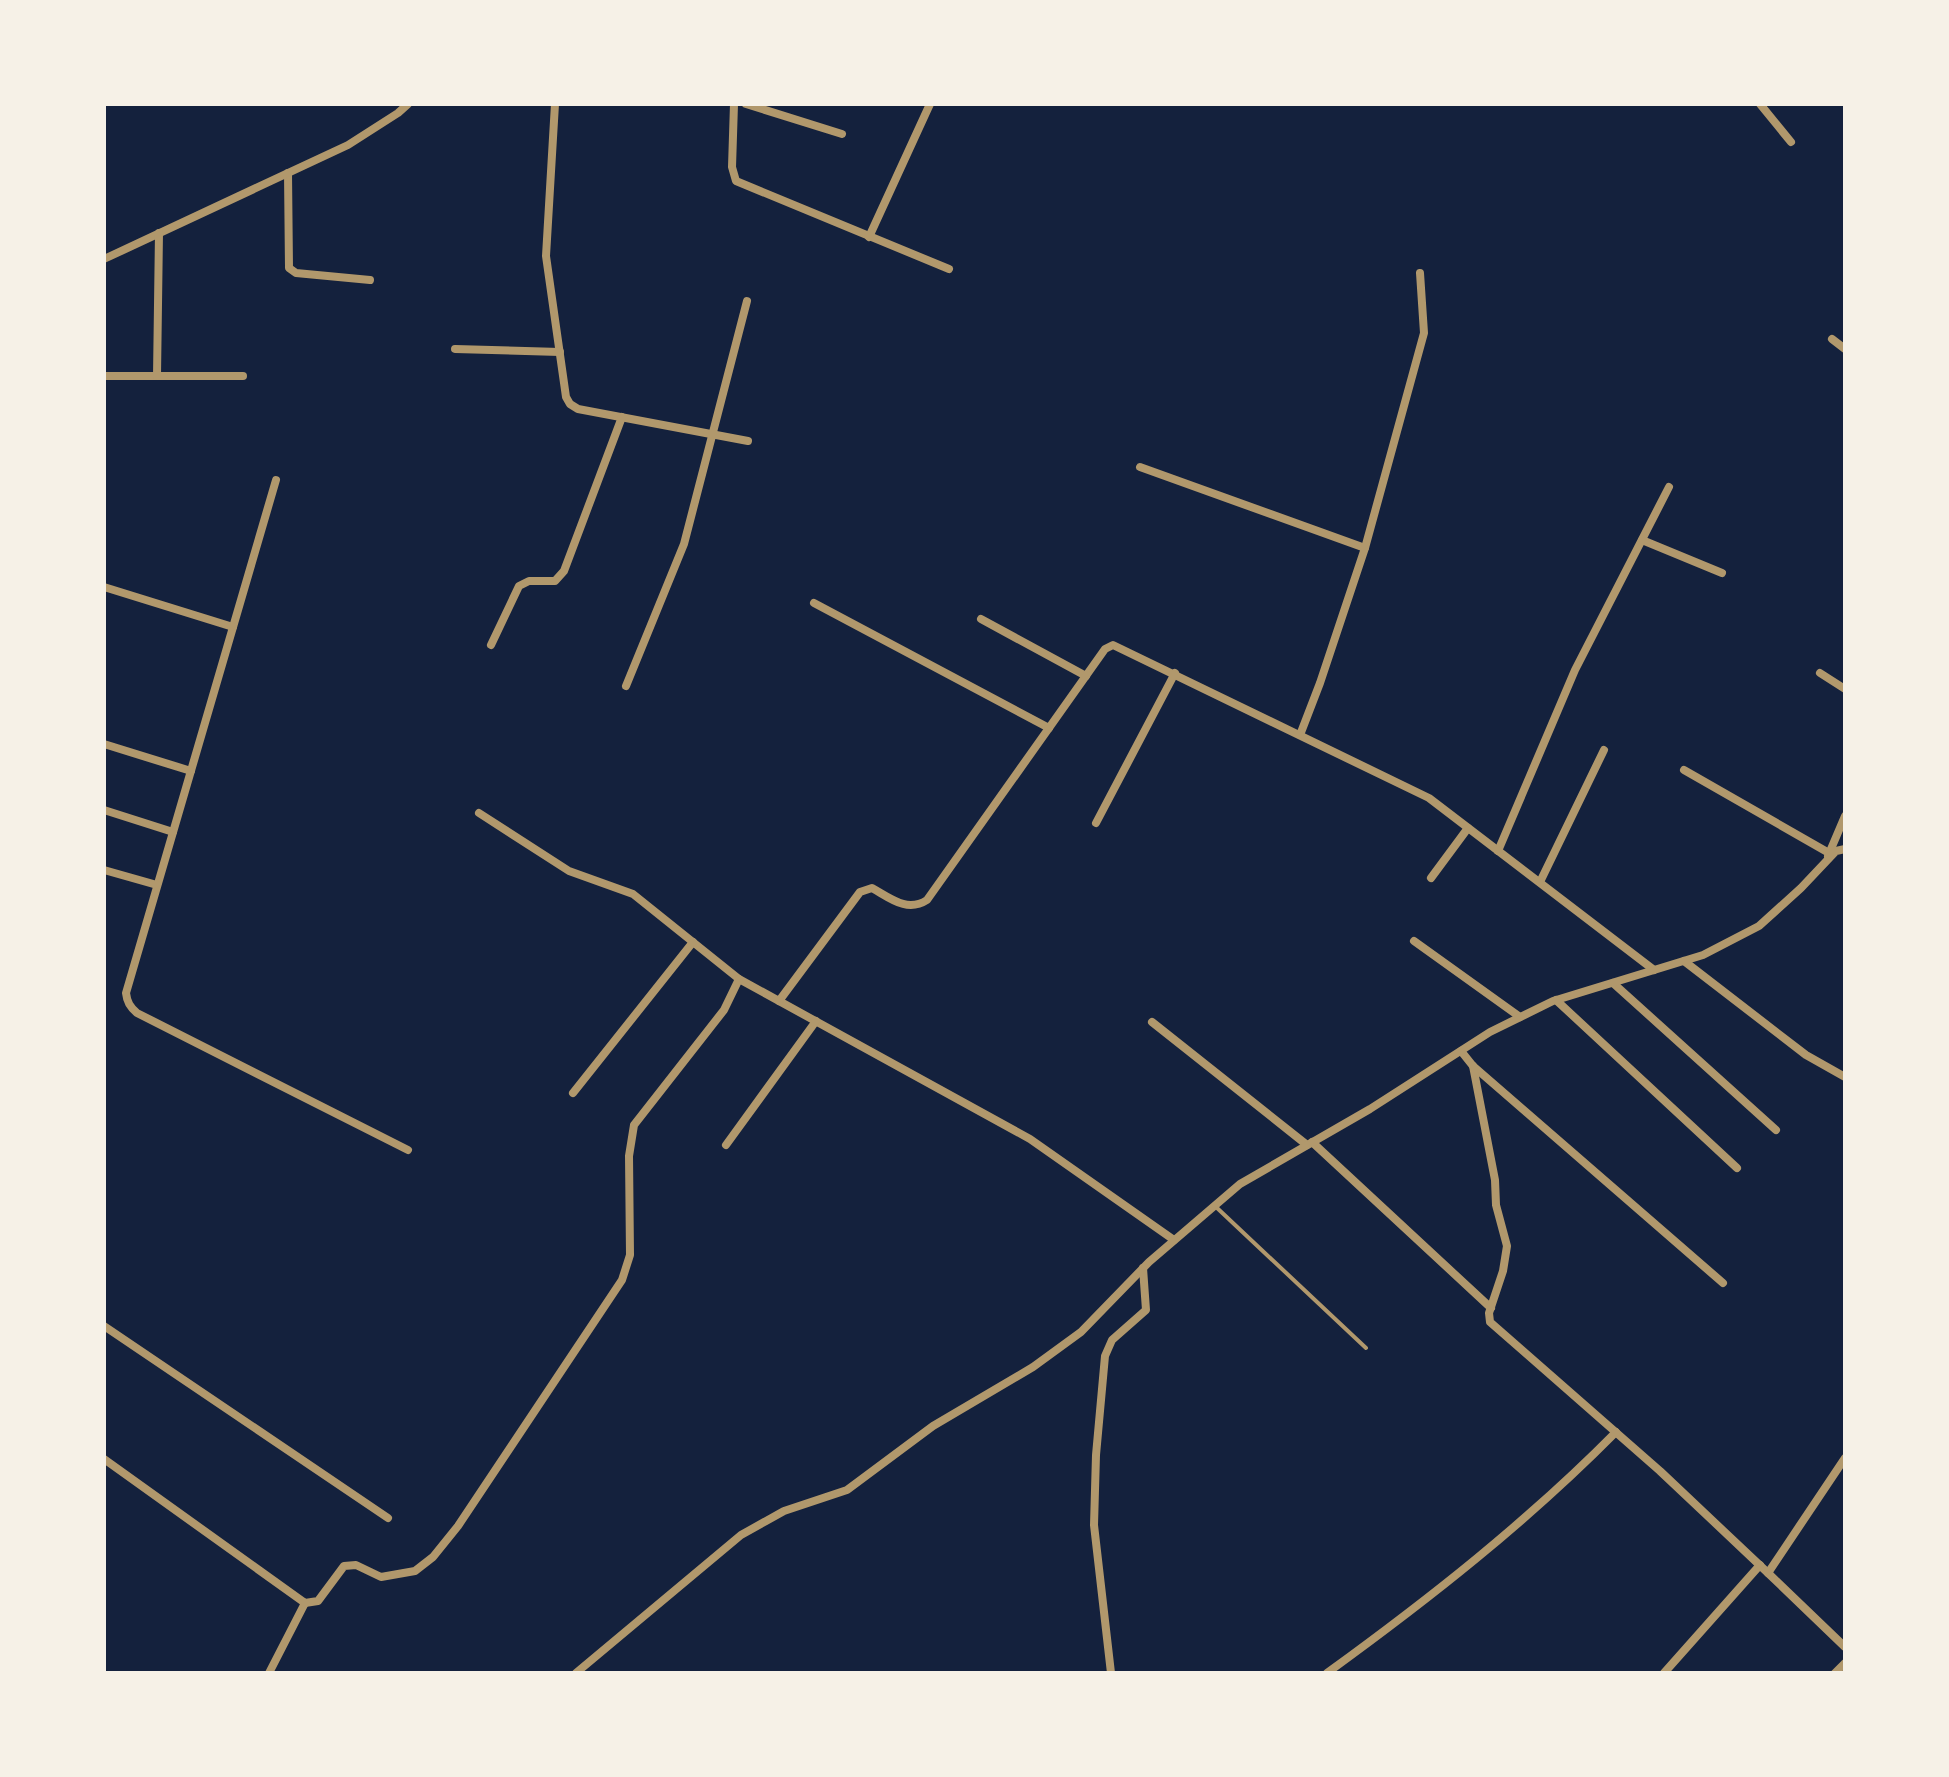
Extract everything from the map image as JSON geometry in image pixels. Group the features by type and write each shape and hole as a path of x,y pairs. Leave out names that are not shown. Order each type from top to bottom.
{"street":[{"path":"104,259 348,145 408,104"},
{"path":"555,104 546,256 566,397 570,404 578,409 748,441"},
{"path":"734,104 732,167 736,181 949,269"},
{"path":"746,104 842,134"},
{"path":"869,237 930,104"},
{"path":"1760,104 1791,142"},
{"path":"288,173 289,268 296,273 370,280"},
{"path":"157,376 159,233"},
{"path":"1300,735 1365,548 1424,333 1420,273"},
{"path":"626,686 680,556 747,301"},
{"path":"1832,339 1845,349"},
{"path":"455,349 560,352"},
{"path":"104,376 243,376"},
{"path":"491,645 523,582 549,582 561,577 622,417"},
{"path":"1140,467 1365,548"},
{"path":"276,480 126,993 130,1007 137,1013 408,1150"},
{"path":"1498,851 1575,670 1669,487"},
{"path":"1642,540 1722,573"},
{"path":"104,587 233,627"},
{"path":"814,603 1049,728"},
{"path":"981,619 1086,676"},
{"path":"779,1001 860,892 872,888 914,907 927,900 1105,649 1113,645 1429,798 1654,970"},
{"path":"1096,823 1175,673"},
{"path":"1820,673 1845,689"},
{"path":"104,744 191,771"},
{"path":"1540,882 1604,750"},
{"path":"1684,770 1829,853"},
{"path":"104,810 173,832"},
{"path":"479,813 569,871 633,894 739,979 1030,1139 1174,1240"},
{"path":"1825,862 1845,816"},
{"path":"1431,878 1468,828"},
{"path":"576,1673 741,1535 784,1511 847,1490 933,1426 1033,1367 1081,1332 1143,1268 1240,1184 1490,1032 1520,1017 1556,1000 1703,955 1759,926 1836,851 1845,849"},
{"path":"104,870 157,885"},
{"path":"1414,941 1520,1017"},
{"path":"573,1093 693,942"},
{"path":"1684,961 1806,1055 1845,1077"},
{"path":"104,1459 305,1603 318,1601 338,1571 351,1564 381,1577 415,1571 433,1557 458,1526 622,1280 630,1255 629,1156 634,1125 724,1010 739,979"},
{"path":"1613,983 1776,1130"},
{"path":"1556,1000 1737,1168"},
{"path":"726,1145 816,1021"},
{"path":"1152,1022 1310,1144 1491,1308"},
{"path":"1461,1051 1473,1066 1723,1283"},
{"path":"1473,1066 1495,1180 1496,1205 1507,1246 1490,1322 1616,1432 1841,1643 1845,1632"},
{"path":"1111,1673 1095,1538 1096,1444 1105,1356 1112,1340 1146,1310 1143,1268"},
{"path":"104,1326 388,1518"},
{"path":"1327,1673 1417,1608 1483,1554 1546,1501 1616,1432"},
{"path":"1768,1573 1845,1458"},
{"path":"1664,1673 1760,1565"},
{"path":"269,1673 305,1603"},
{"path":"1835,1673 1845,1663"}],"lane":[{"path":"1215,1206 1366,1348"}]}
